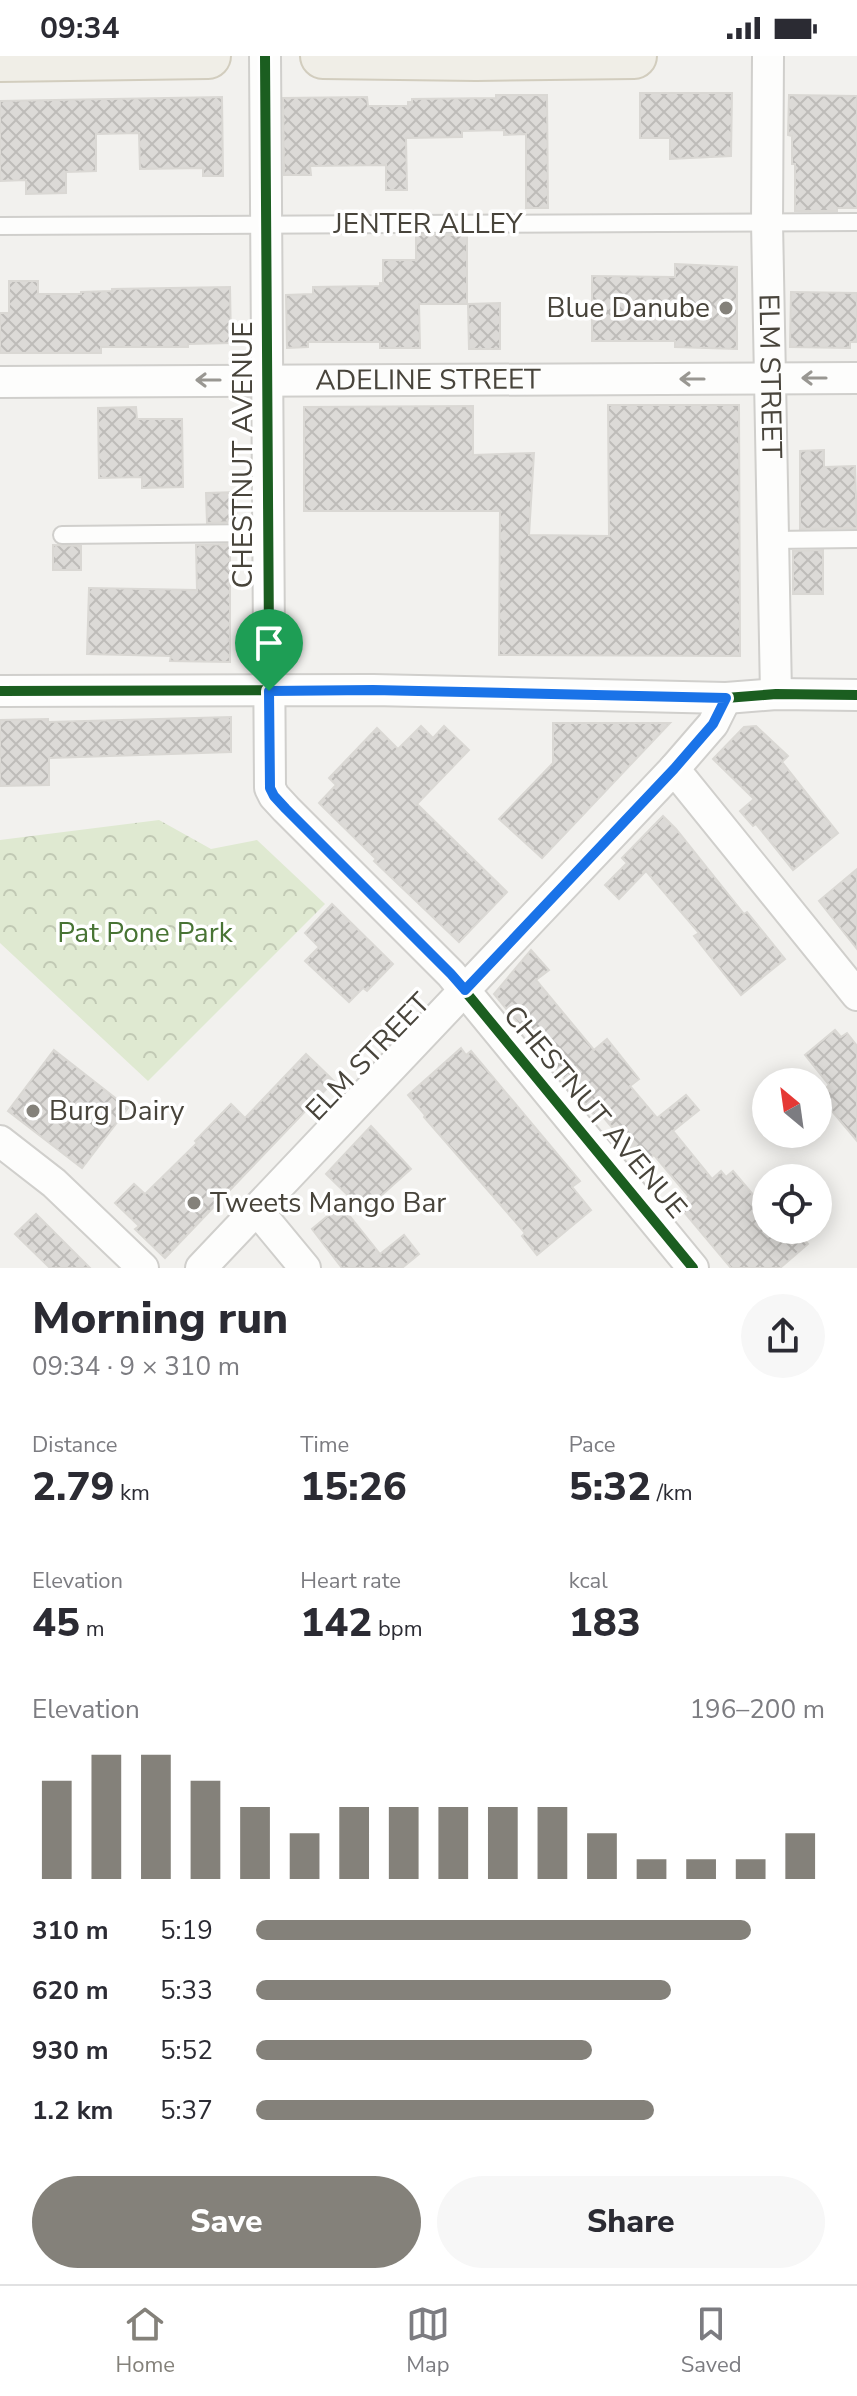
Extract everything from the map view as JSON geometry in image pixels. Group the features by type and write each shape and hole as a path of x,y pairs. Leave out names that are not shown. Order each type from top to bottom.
{"main road":[{"path":"0,59 208,56"},
{"path":"323,56 634,56"}],"street":[{"name":"CHESTNUT AVENUE","path":"265,56 270,788 274,796 465,990 693,1268"},
{"name":"ELM STREET","path":"768,56 767,222 776,694"},
{"name":"ADELINE STREET","path":"0,382 857,378"},
{"path":"0,691 373,690 726,698 776,694 857,695"},
{"name":"ELM STREET","path":"201,1268 674,769 713,724 726,698"},
{"path":"674,769 857,995"},
{"path":"0,1141 54,1183 143,1268"},
{"path":"257,1210 305,1268"}],"lane":[{"name":"JENTER ALLEY","path":"0,226 857,222"},
{"path":"62,535 267,533"},
{"path":"772,540 857,539"}],"green space":[{"name":"Pat Pone Park","path":"159,820 211,849 257,840 325,904 148,1081 0,943 0,840"}],"building":[{"path":"640,93 732,93 731,156 670,159 670,138 640,138"},
{"path":"496,95 547,95 548,208 526,208 526,134 504,135 504,130 462,131 462,137 406,138 407,190 386,190 386,165 310,166 311,175 284,175 283,98 367,97 368,106 408,106 412,99 496,98"},
{"path":"789,95 857,96 857,208 795,211 795,164 792,164 792,136 788,135"},
{"path":"222,97 223,176 203,176 203,168 140,169 139,133 96,134 96,171 66,172 66,193 26,194 26,180 0,181 0,101"},
{"path":"416,235 467,235 467,304 419,304 420,348 380,348 380,342 308,342 308,347 287,348 286,295 313,294 313,287 380,286 383,283 383,260 416,260"},
{"path":"675,264 737,267 737,349 675,347 675,341 592,341 592,276 675,277"},
{"path":"9,281 38,281 38,294 230,287 231,343 188,344 188,347 101,347 101,353 0,353 0,313 9,313"},
{"path":"791,292 857,293 857,342 850,342 850,348 790,347"},
{"path":"500,303 500,349 469,349 468,304"},
{"path":"608,405 739,405 740,656 499,655 500,511 304,511 304,407 473,406 473,455 534,453 529,535 609,536"},
{"path":"136,407 137,419 182,419 183,487 142,488 142,477 99,478 98,408"},
{"path":"824,450 824,467 855,466 857,528 800,529 800,451"},
{"path":"237,492 237,522 207,523 206,493"},
{"path":"230,544 230,662 170,661 171,656 87,654 89,588 197,590 196,545"},
{"path":"53,545 81,546 81,570 53,570"},
{"path":"823,550 823,594 793,594 793,551"},
{"path":"231,717 231,752 49,758 49,785 0,786 0,720 48,719 48,722"},
{"path":"553,723 670,723 542,858 499,819 553,763"},
{"path":"421,726 433,738 444,726 469,750 417,804 507,892 459,942 374,861 376,859 319,803 336,785 329,778 377,728 398,749"},
{"path":"756,726 788,756 782,762 838,833 793,870 756,824 753,826 740,811 754,799 713,759 744,727"},
{"path":"663,816 785,959 741,995 694,936 699,933 646,871 619,899 605,885 627,863 622,858"},
{"path":"857,869 857,949 819,901"},
{"path":"332,904 393,964 367,991 363,988 349,1002 305,961 319,947 305,933"},
{"path":"531,950 549,970 536,980 594,1050 607,1039 639,1079 630,1086 657,1118 686,1095 699,1110 673,1131 712,1179 721,1171 726,1177 733,1171 752,1193 752,1244 808,1244 780,1268 731,1268 679,1206 689,1197 654,1155 643,1164 599,1112 595,1116 494,994"},
{"path":"835,1030 841,1037 847,1033 857,1046 857,1141 832,1111 832,1068 815,1068 805,1055"},
{"path":"461,1048 466,1055 471,1051 580,1181 572,1187 591,1210 537,1255 522,1236 525,1233 408,1095"},
{"path":"54,1050 128,1108 82,1168 8,1111"},
{"path":"306,1054 334,1081 165,1258 135,1229 139,1226 115,1203 134,1184 145,1194 231,1104 245,1118"},
{"path":"371,1126 411,1169 364,1211 326,1174"},
{"path":"341,1205 380,1254 404,1235 419,1254 402,1268 342,1268 312,1229"},
{"path":"36,1214 90,1268 50,1268 15,1234"}],"cycle path":[{"path":"265,56 270,788 286,809 451,974 693,1268"},
{"path":"0,691 373,690 726,698 776,694 857,695"}],"place":[{"name":"Blue Danube","path":"726,308"},
{"name":"Burg Dairy","path":"33,1111"},
{"name":"Tweets Mango Bar","path":"194,1203"}],"route":[{"path":"373,690 726,698 713,724 674,769 465,990 274,796 270,788 269,691 373,690"}]}
